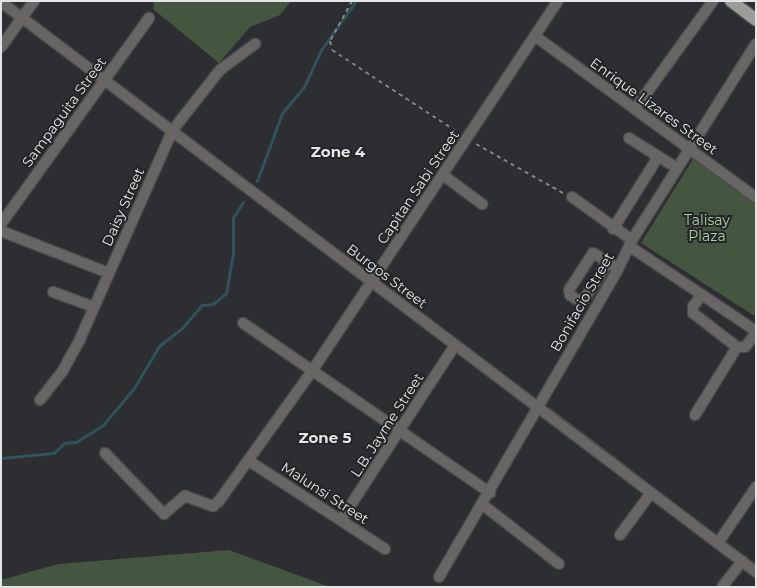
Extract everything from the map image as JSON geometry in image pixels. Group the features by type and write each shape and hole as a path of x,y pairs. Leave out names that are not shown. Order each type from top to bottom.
{"main road":[{"path":"731,1 756,20"}],"street":[{"path":"1,47 34,1"},
{"name":"Capitan Sabi Street","path":"105,452 164,514 185,496 213,506 249,461 312,371 558,1"},
{"path":"634,109 712,1"},
{"name":"Burgos Street","path":"1,2 756,572"},
{"name":"Sampaguita Street","path":"1,224 149,18"},
{"name":"Enrique Lizares Street","path":"535,36 756,198"},
{"name":"Daisy Street","path":"40,400 72,356 172,131 220,70 255,44"},
{"name":"Bonifacio Street","path":"439,577 490,493 618,269 630,243 688,148 756,44"},
{"path":"629,138 676,168"},
{"path":"613,229 658,157"},
{"path":"442,175 482,204"},
{"path":"572,197 630,243 756,332 745,347 737,346 693,314 693,306 702,295"},
{"path":"1,231 109,273"},
{"path":"608,262 582,303 570,295 569,290 592,254 608,262 618,269"},
{"path":"53,292 94,307"},
{"path":"242,324 490,493"},
{"name":"L.B. Jayme Street","path":"341,520 455,345"},
{"path":"695,415 737,346"},
{"name":"Malunsi Street","path":"249,461 385,548"},
{"path":"718,543 756,487"},
{"path":"620,535 651,493"},
{"path":"483,505 559,564"},
{"path":"722,587 742,561"}],"path":[{"path":"352,1 330,41 332,50 467,138 572,197"}],"green space":[{"path":"154,1 291,1 280,15 250,27 219,63 153,9"},
{"name":"Talisay Plaza","path":"695,156 756,200 756,317 641,243"},
{"path":"550,408 627,466 626,469 549,410"},
{"path":"229,550 330,587 1,587 1,580 58,564"}],"waterway":[{"path":"257,181 282,113 304,87 321,50 356,1"},
{"path":"1,458 54,453 64,443 76,442 103,425 134,388 159,346 182,328 202,305 213,304 226,293 233,255 233,218 243,202"}],"district":[{"name":"Zone 4","path":"338,152"},
{"name":"Zone 5","path":"325,438"}]}
